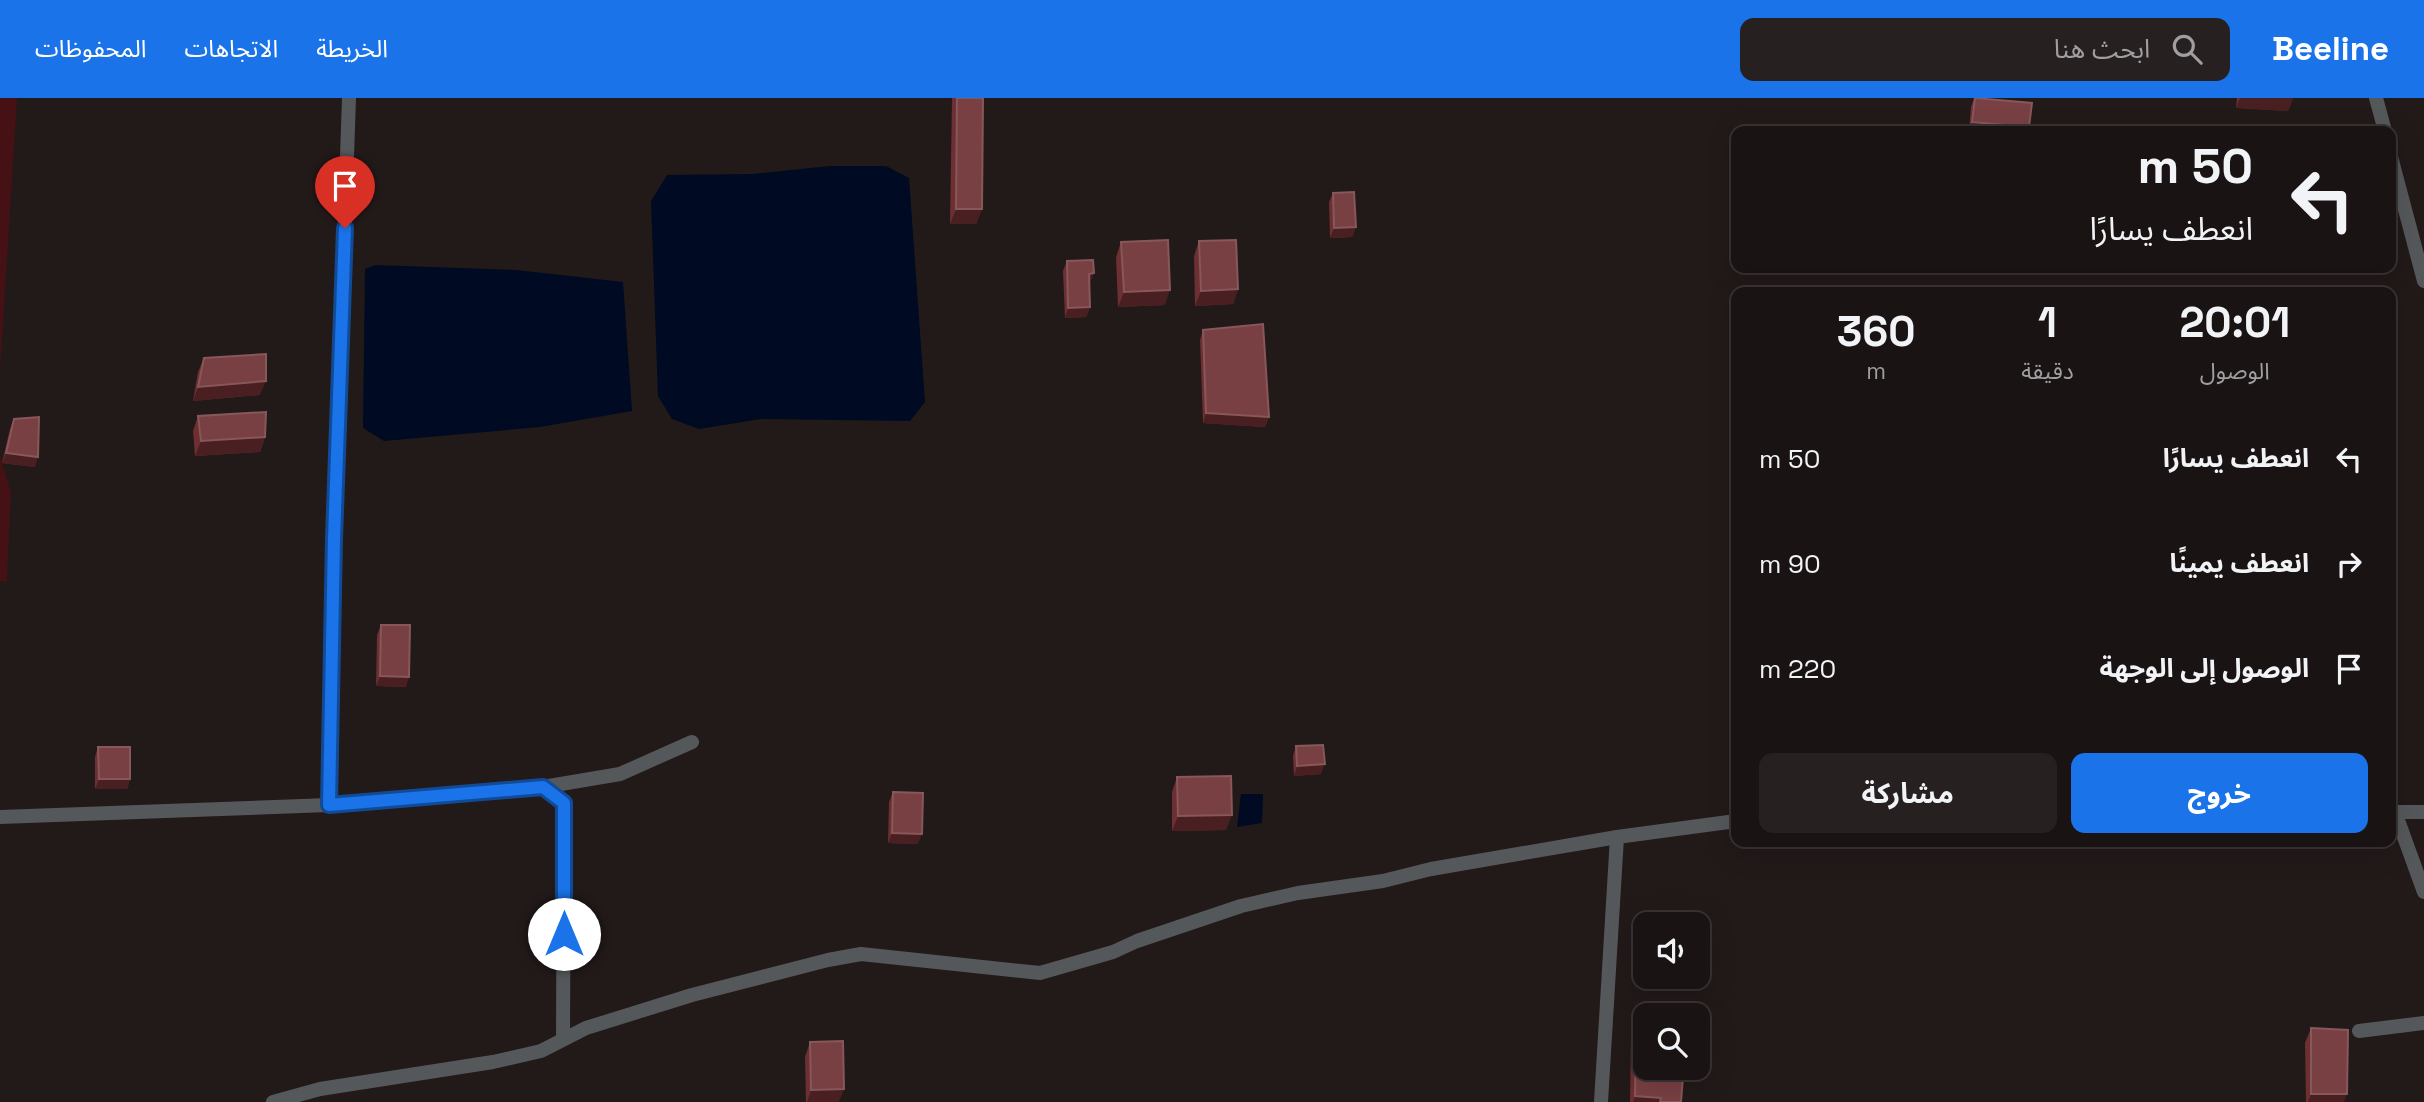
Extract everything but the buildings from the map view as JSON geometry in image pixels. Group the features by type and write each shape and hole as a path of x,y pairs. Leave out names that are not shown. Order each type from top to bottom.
{"street":[{"path":"329,805 334,539 349,98"},
{"path":"2376,98 2384,126"},
{"path":"2396,176 2424,281"},
{"path":"0,817 329,805 543,787 620,774 692,741"},
{"path":"543,787 564,803 563,1039"},
{"path":"2396,812 2424,812"},
{"path":"2396,820 2424,892"},
{"path":"273,1102 320,1089 493,1062 541,1051 586,1028 692,995 828,960 861,954 1040,973 1113,952 1136,941 1241,906 1617,837 1731,822"},
{"path":"1601,1102 1617,837"},
{"path":"2359,1031 2424,1023"}],"shaded area":[{"path":"0,98 17,98 0,371"},
{"path":"0,456 11,493 7,581 0,581"}],"water":[{"path":"830,166 886,166 909,178 925,402 910,421 761,419 699,429 672,419 658,396 651,201 667,175 753,174"},
{"path":"375,265 516,270 623,282 632,411 540,427 384,441 363,428 365,269"},
{"path":"1241,794 1263,794 1262,823 1237,827"}],"route":[{"path":"345,228 334,539 329,805 543,787 564,803 564,934"}]}
